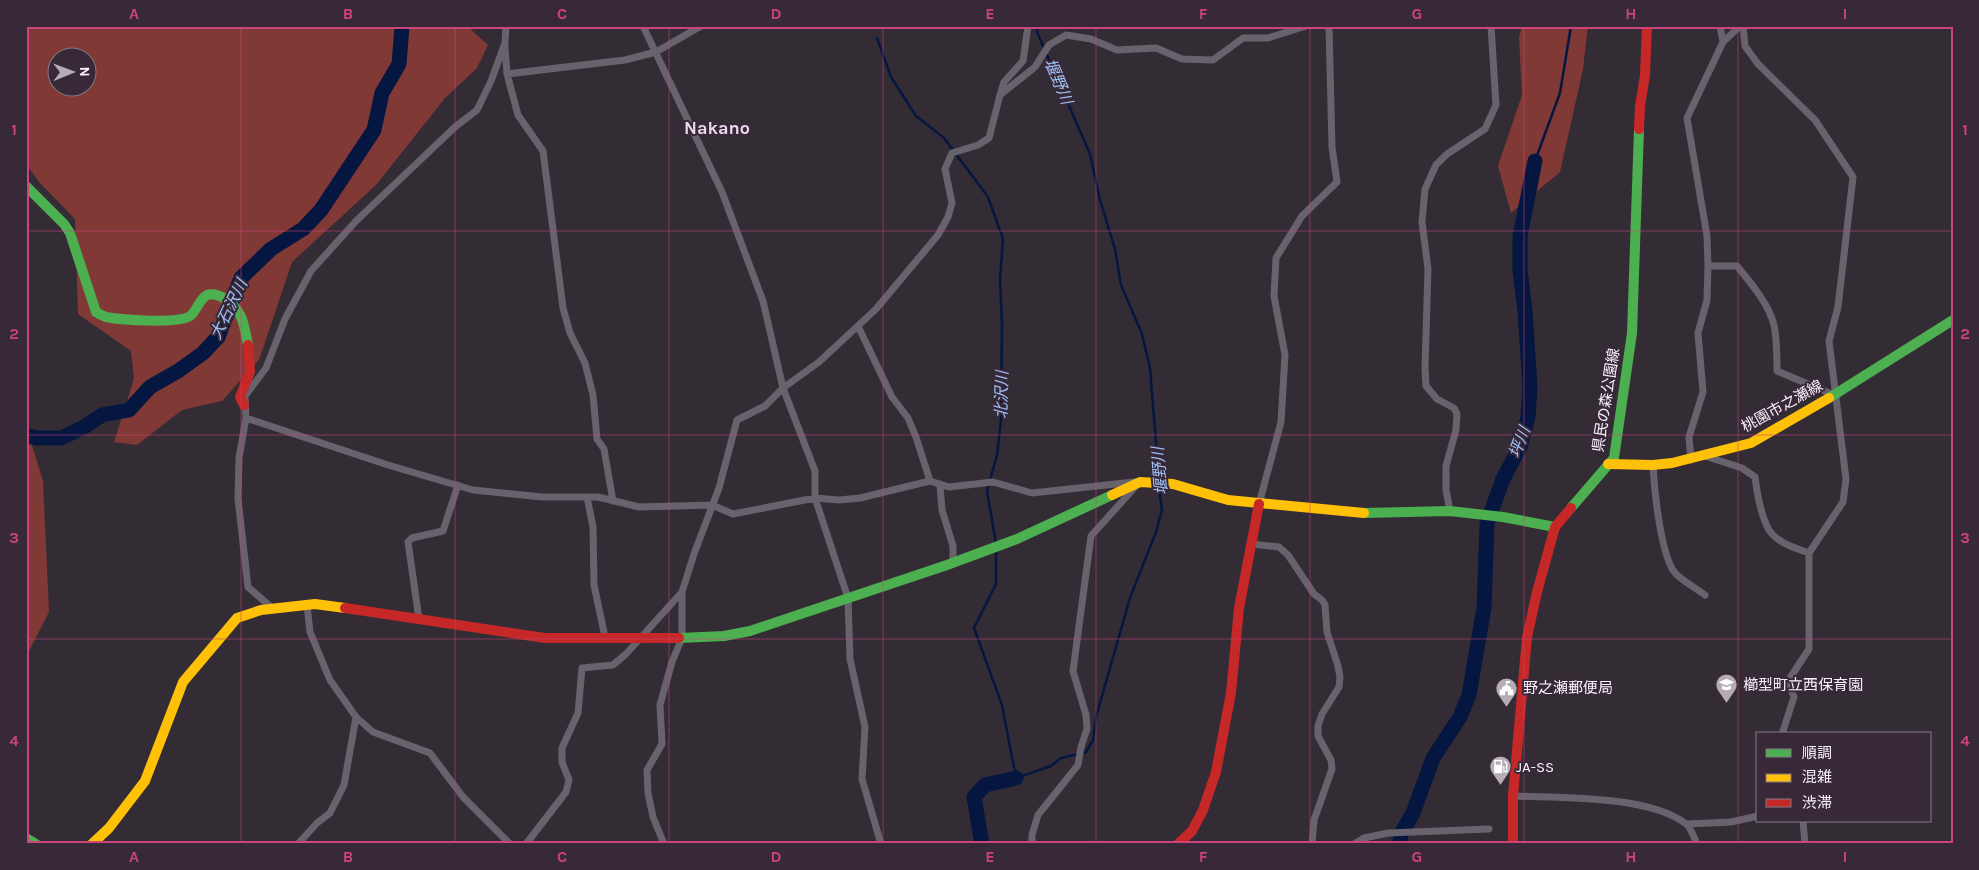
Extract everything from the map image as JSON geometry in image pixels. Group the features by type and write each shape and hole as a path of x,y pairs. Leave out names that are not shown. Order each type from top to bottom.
{"street":[{"path":"506,26 507,74 518,115 543,150 563,308 570,333 585,363 593,395 597,438 604,449 613,501"},
{"path":"643,26 729,210 763,301 783,388 815,471 815,498 848,598 850,659 864,727 862,779 871,816 881,844"},
{"path":"507,74 625,60 656,52 701,26"},
{"path":"664,844 653,817 648,792 647,770 662,744 660,706 672,662 682,638 682,592 729,454 736,420 765,406 783,388 819,362 876,309 938,235 948,218 952,203 945,169 952,153 978,145 989,138 1004,82 1023,61 1028,26"},
{"path":"1000,94 1035,67 1048,45 1066,35 1090,39 1117,50 1156,48 1182,59 1213,60 1243,38 1268,38 1306,26"},
{"path":"1178,844 1192,831 1203,810 1216,772 1231,693 1239,608 1259,504 1281,422 1285,355 1274,296 1276,258 1302,216 1337,182 1332,147 1329,26"},
{"path":"1455,512 1446,490 1446,466 1456,430 1457,414 1454,408 1437,399 1426,386 1428,269 1422,222 1425,189 1436,165 1447,154 1485,129 1496,105 1491,26"},
{"name":"県民の森公園線","path":"1513,844 1513,796 1522,684 1527,637 1537,592 1555,526 1614,458 1617,443 1632,332 1640,106 1645,75 1648,26"},
{"path":"1720,26 1723,42"},
{"path":"1691,460 1689,437 1704,392 1698,333 1707,300 1708,266 1707,236 1688,118 1723,42 1742,26"},
{"path":"1742,26 1745,46 1758,64 1816,120 1852,177 1838,307 1829,341 1834,394 1846,479 1843,502 1809,553 1809,649 1790,678 1794,697 1783,732"},
{"path":"272,608 248,587 238,499 239,458 246,418 245,396 266,368 285,319 311,271 356,221 455,127 477,110 491,81 505,43"},
{"path":"26,186 64,224 70,233 96,312 105,318 158,321 179,320 190,316 205,296 211,294 234,304 245,326 249,349 250,372 240,397 244,405"},
{"path":"1708,266 1738,266 1756,289 1774,323 1777,371 1834,394"},
{"name":"桃園市之瀬線","path":"1608,464 1653,465 1691,460 1751,443 1953,320"},
{"path":"858,326 892,397 908,418 930,481"},
{"path":"246,418 388,465 473,490 542,497 598,497 638,508 712,505 733,514 815,498 839,500 860,498 930,481 949,487 993,482 1032,493 1140,482 1173,484 1228,500 1259,504 1355,513 1455,512 1503,517 1555,526"},
{"path":"1705,456 1742,468 1755,477 1758,497 1769,531 1786,544 1809,553"},
{"path":"1653,465 1654,496 1664,546 1675,573 1705,595"},
{"path":"92,844 109,828 144,781 183,682 237,618 260,610 315,604 545,638 682,638 724,636 750,631 991,549 1140,482"},
{"path":"1032,844 1032,835 1038,815 1078,765 1087,729 1086,715 1073,671 1090,536 1140,482"},
{"path":"419,619 408,542 412,538 443,531 458,485"},
{"path":"940,485 942,510 953,546 953,563"},
{"path":"587,497 592,526 594,584 605,637"},
{"path":"1251,544 1278,547 1288,555 1314,594 1322,600 1325,605 1328,632 1338,666 1339,688 1322,714 1318,726 1318,736 1331,760 1332,769 1314,820 1312,844"},
{"path":"526,844 566,792 569,780 562,762 562,748 578,713 582,668 613,665 641,638 682,592"},
{"path":"307,605 310,632 330,680 356,717 373,732 430,753 463,797 510,844"},
{"path":"298,844 317,823 330,813 344,785 356,717"},
{"path":"1513,796 1628,802 1664,812 1688,824 1731,822 1756,816"},
{"path":"1803,822 1805,844"},
{"path":"1688,824 1697,844"},
{"path":"1354,844 1364,838 1388,834 1489,829"},
{"path":"26,838 36,844"}],"shaded area":[{"path":"26,26 467,26 488,45 477,68 445,98 376,185 292,262 259,360 222,401 182,410 137,445 114,442 134,379 131,351 78,314 75,219 40,183 26,164"},
{"path":"1522,26 1588,26 1583,69 1560,172 1511,213 1498,166 1522,95 1519,37"},
{"path":"26,426 43,481 49,612 26,657"}],"waterway":[{"name":"大石沢川","path":"26,436 61,438 84,427 102,415 129,410 150,387 178,371 203,353 218,337 241,278 271,249 303,229 321,210 374,130 382,93 399,64 402,26"},
{"name":"堰野川","path":"1038,26 1037,32 1044,48"},
{"name":"坪川","path":"1535,161 1560,93 1571,26"},
{"name":"北沢川","path":"877,38 891,77 916,116 944,138 988,197 1003,239 1000,280 1002,322 1001,420 997,455 987,491 996,544"},
{"name":"堰野川","path":"1046,53 1090,154 1100,200 1115,249 1121,285 1142,334 1150,368 1159,481"},
{"name":"坪川","path":"1399,844 1402,832 1413,813 1433,758 1460,717 1469,695 1484,608 1487,523 1503,479 1520,447 1528,417 1530,387 1520,270 1520,236 1535,161"},
{"name":"堰野川","path":"996,549 996,584 974,628 1002,705 1016,778 1051,766 1061,758 1086,752 1093,740 1096,717 1130,598 1156,532 1162,510 1159,487"},
{"name":"堰野川","path":"982,844 974,797 985,785 1016,778"}],"traffic: fast":[{"path":"1571,508 1614,458 1632,333 1639,129"},
{"path":"26,186 64,224 70,233 96,312 106,317 124,319 174,320 190,316 204,297 214,294 229,301 238,311 248,345"},
{"path":"1829,398 1953,320"},
{"path":"679,638 724,636 750,631 947,565 1017,539 1112,495"},
{"path":"1364,513 1450,511 1503,517 1555,527"},
{"path":"26,838 36,844"}],"traffic: slow":[{"path":"1608,464 1653,465 1672,463 1751,443 1829,398"},
{"path":"1112,495 1140,482 1173,484 1228,500 1364,513"},
{"path":"92,844 109,828 145,781 183,682 237,618 261,610 315,604 345,608"}],"traffic: jam":[{"path":"1639,129 1640,106 1645,75 1647,26"},
{"path":"244,405 240,397 250,372 248,345"},
{"path":"1178,844 1192,831 1203,810 1216,772 1231,693 1239,608 1259,504"},
{"path":"1513,844 1513,796 1527,637 1555,527 1571,508"},
{"path":"345,608 545,638 679,638"}],"place":[{"name":"櫛型町立西保育園","path":"1727,704"},
{"name":"野之瀬郵便局","path":"1507,707"},
{"name":"JA-SS","path":"1500,786"}],"district":[{"name":"Nakano","path":"717,128"}]}
